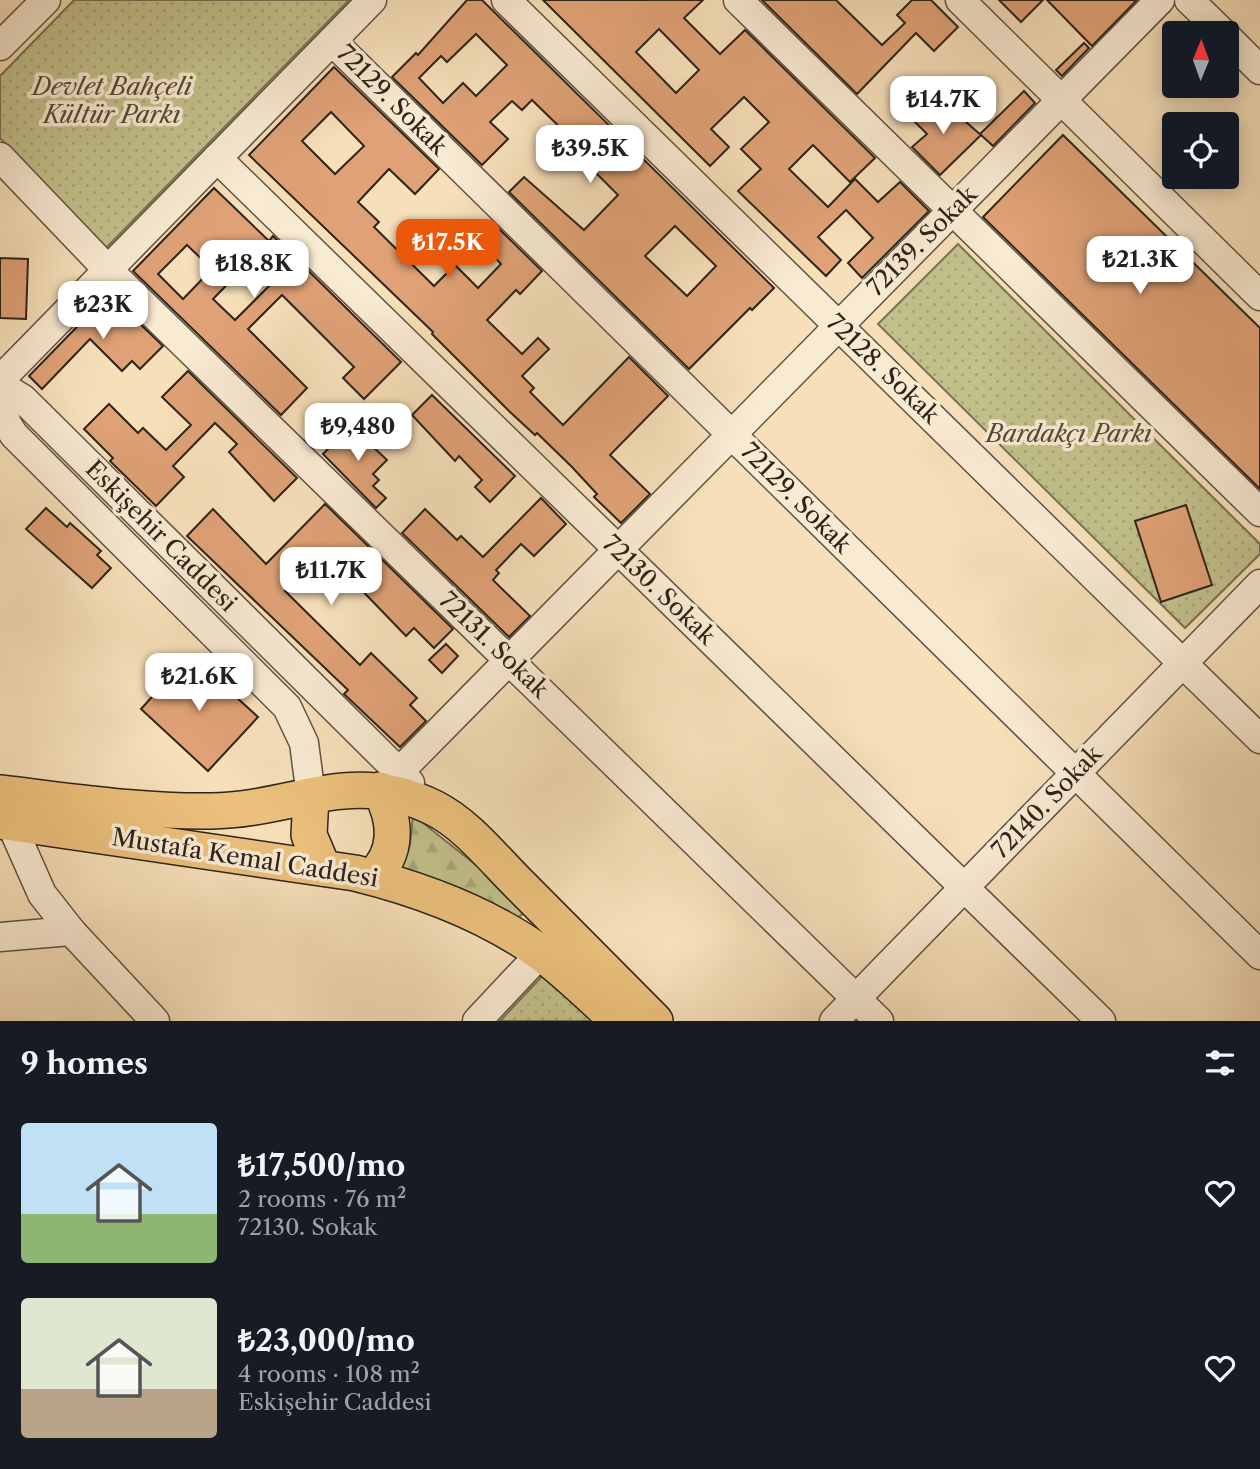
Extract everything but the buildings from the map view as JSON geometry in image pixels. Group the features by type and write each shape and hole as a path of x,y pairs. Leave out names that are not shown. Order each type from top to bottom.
{"main road":[{"name":"Mustafa Kemal Caddesi","path":"3,809 240,809 389,781 437,810 476,841 655,1021"},
{"path":"372,877 381,869 390,852 392,839 389,781"},
{"path":"311,796 309,835 323,868"},
{"name":"Mustafa Kemal Caddesi","path":"3,809 372,877 439,899 485,920 541,953 618,1021"}],"street":[{"path":"0,46 46,0"},
{"name":"Eskişehir Caddesi","path":"372,0 0,383 23,399 389,781"},
{"name":"72128. Sokak","path":"506,0 1260,739"},
{"path":"738,0 1260,513"},
{"path":"960,0 1260,296"},
{"name":"72139. Sokak","path":"389,781 1160,0"},
{"path":"1189,0 1211,21"},
{"name":"72129. Sokak","path":"332,41 1260,955"},
{"path":"1239,49 1260,70"},
{"name":"72131. Sokak","path":"0,157 108,270 878,1021"},
{"name":"72130. Sokak","path":"217,158 1101,1021"},
{"name":"Eskişehir Caddesi","path":"0,401 6,424 14,435 287,707 304,743 311,796"},
{"name":"72140. Sokak","path":"834,1021 1260,584"},
{"path":"3,809 41,894 71,931 155,1021"},
{"path":"0,937 71,931"},
{"path":"477,1021 541,953"}],"green space":[{"name":"Devlet Bahçeli Kültür Parkı","path":"74,0 349,0 105,249 0,138 0,76"},
{"name":"Bardakçı Parkı","path":"958,244 1260,544 1260,554 1185,628 878,324"},
{"path":"413,815 481,869 524,913 512,922 398,869 410,845"},
{"path":"545,973 596,1021 500,1021"}]}
